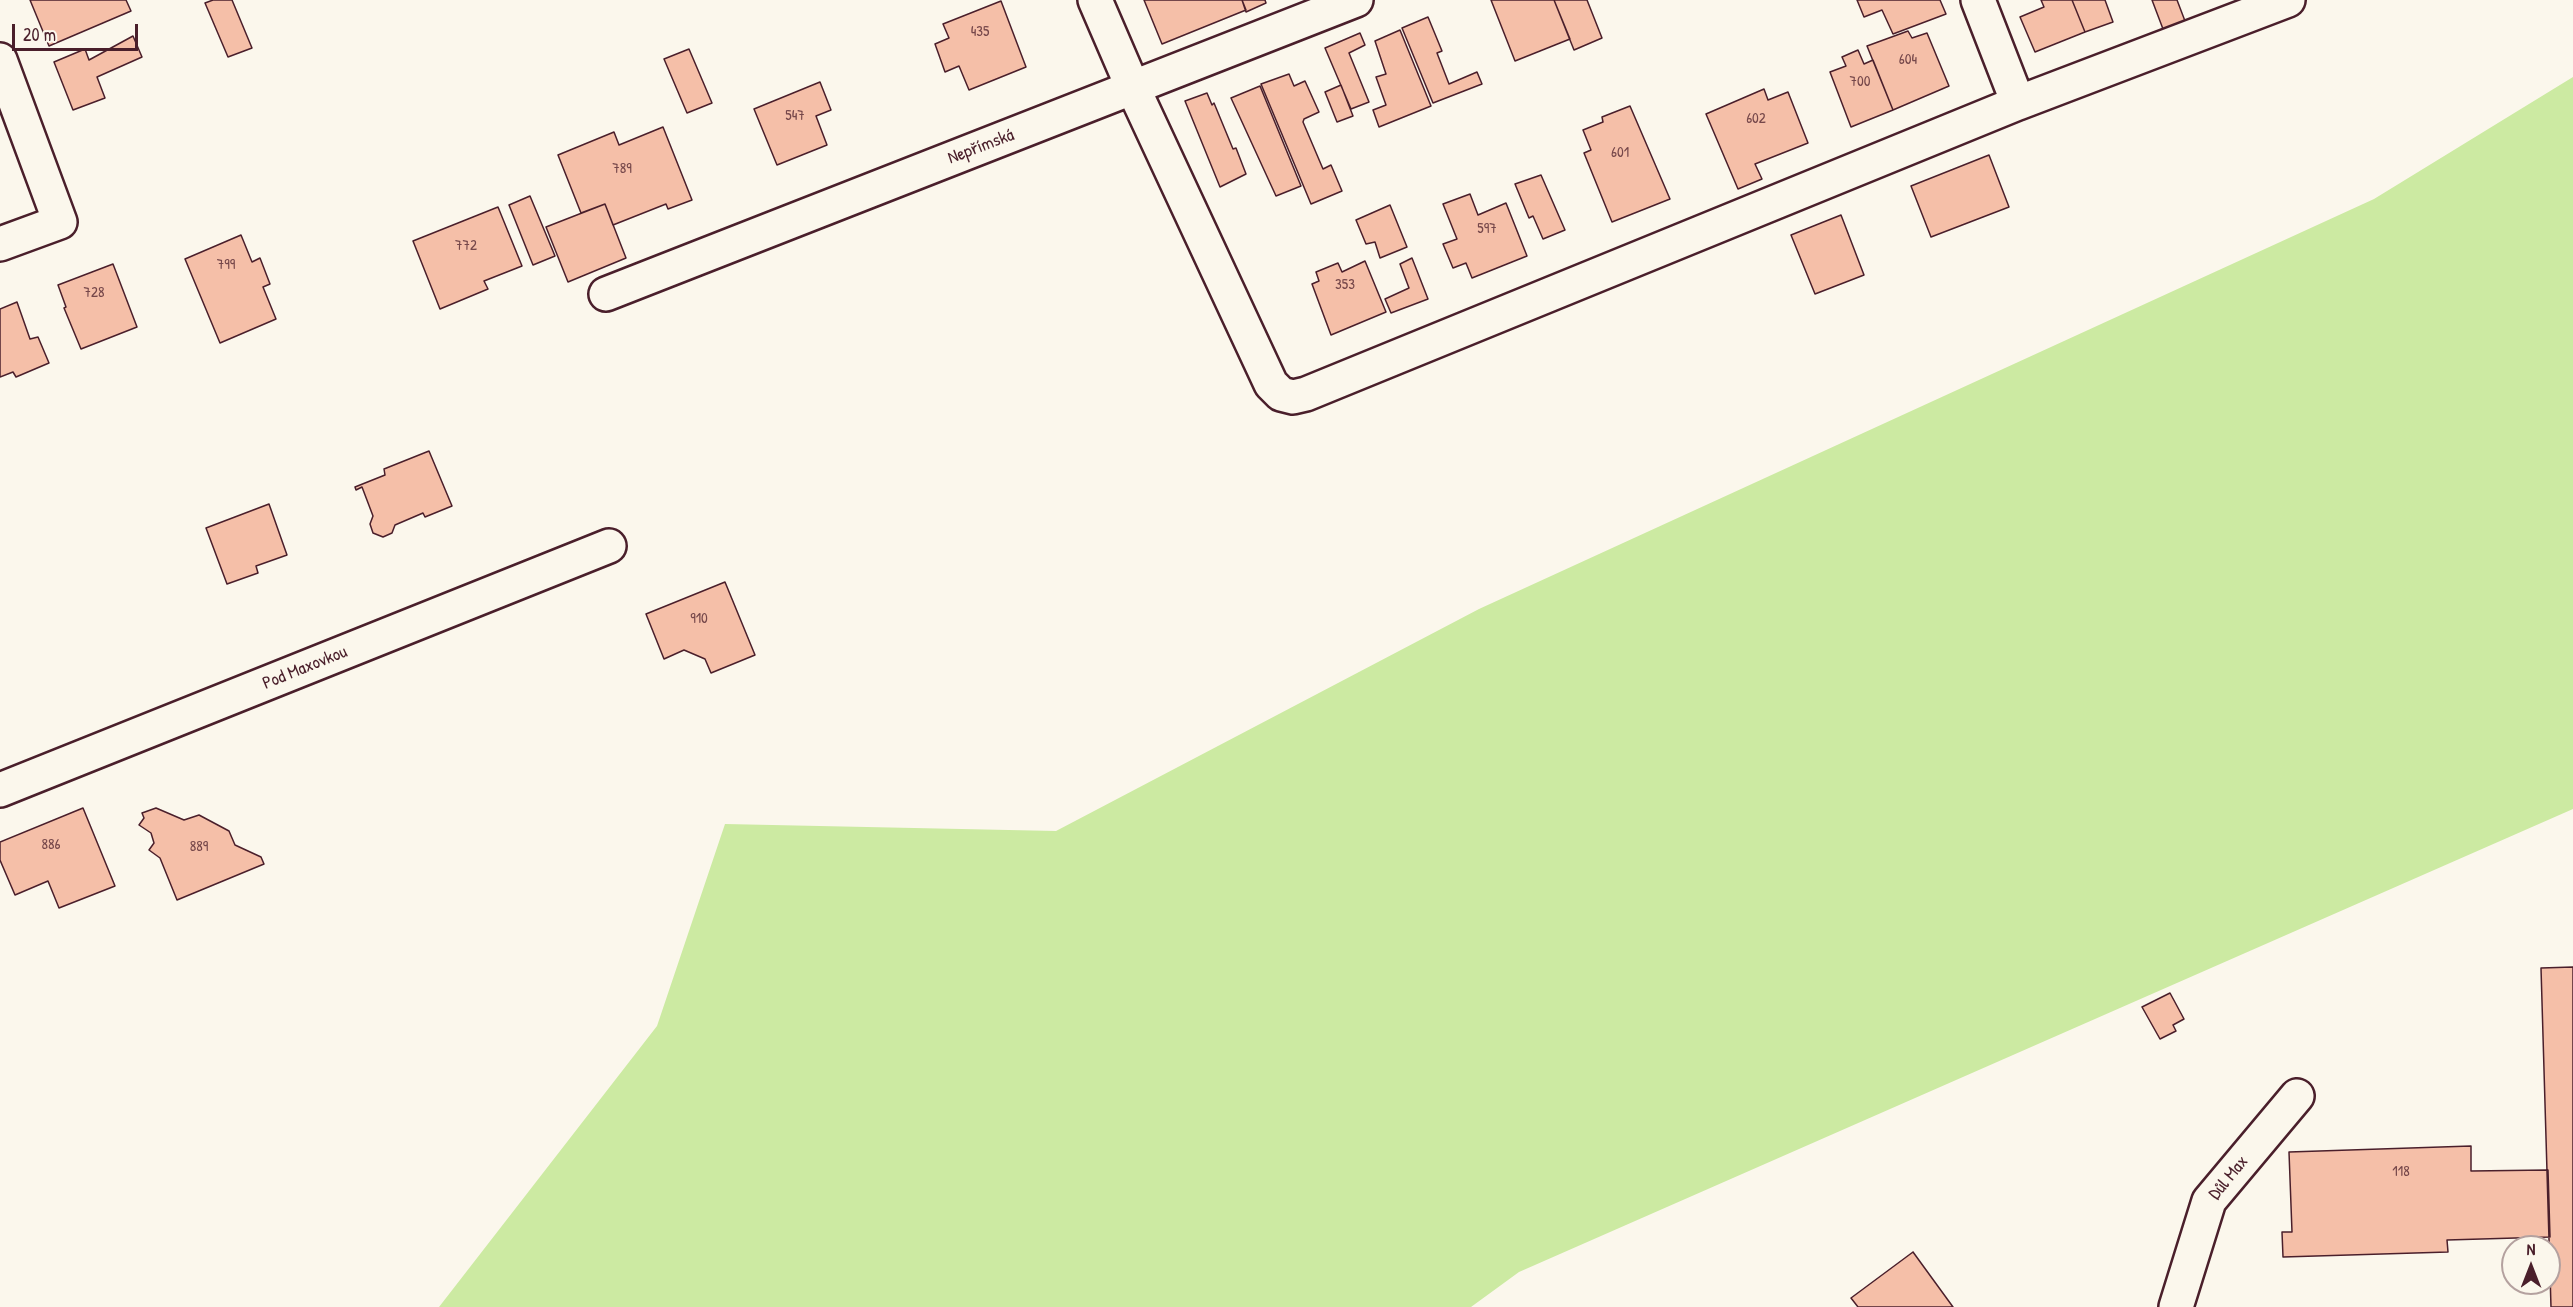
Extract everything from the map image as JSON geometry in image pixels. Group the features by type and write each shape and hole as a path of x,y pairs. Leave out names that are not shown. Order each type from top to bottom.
{"street":[{"path":"1095,0 1133,88 1271,384 1281,394 1293,397 1306,394 2018,103 2288,0"},
{"name":"Nepřímská","path":"606,294 1356,0"},
{"path":"1978,0 2018,103"},
{"path":"0,60 60,222 0,244"},
{"name":"Pod Maxovkou","path":"0,790 609,546"},
{"name":"Důl Max","path":"2176,1307 2209,1201 2297,1096"}],"green space":[{"path":"2573,77 2573,809 1519,1272 1471,1307 439,1307 657,1026 725,824 1056,831 1479,609 2374,199"}],"building":[{"path":"30,0 126,0 131,11 49,46"},
{"path":"213,0 232,0 252,48 228,57 205,3"},
{"path":"1144,0 1242,0 1246,10 1162,44"},
{"path":"1242,0 1265,0 1266,3 1246,12"},
{"path":"1491,0 1554,0 1570,39 1515,61"},
{"path":"1554,0 1587,0 1602,38 1574,50"},
{"path":"1857,0 1940,0 1946,14 1893,34 1882,10 1864,17"},
{"path":"2041,0 2072,0 2085,32 2035,52 2020,17 2044,7"},
{"path":"2072,0 2105,0 2113,22 2085,32"},
{"path":"2152,0 2177,0 2185,21 2163,29"},
{"path":"1001,1 1026,67 969,90 959,66 945,72 935,44 949,38 943,24"},
{"path":"1428,17 1442,51 1437,53 1449,84 1477,72 1482,84 1433,103 1402,28"},
{"path":"1400,30 1431,106 1379,127 1373,110 1386,105 1376,77 1386,74 1375,41"},
{"path":"1908,31 1912,38 1927,33 1949,86 1893,110 1867,46"},
{"path":"1360,33 1365,45 1349,53 1369,102 1351,109 1325,48"},
{"path":"133,36 142,57 97,77 105,98 73,110 54,62 85,49 89,60"},
{"path":"689,49 712,103 687,113 664,59"},
{"path":"1858,50 1864,64 1873,60 1893,110 1851,127 1830,72 1846,66 1842,57"},
{"path":"1289,74 1294,86 1305,81 1319,112 1304,119 1303,122 1323,169 1331,165 1342,191 1311,204 1261,84"},
{"path":"820,82 831,110 816,116 827,145 777,165 754,109"},
{"path":"1341,85 1353,116 1337,122 1325,92"},
{"path":"1260,86 1301,186 1276,196 1231,98"},
{"path":"1764,89 1768,100 1788,92 1808,143 1755,164 1762,179 1738,189 1706,114"},
{"path":"1207,93 1212,105 1214,103 1233,149 1236,148 1246,174 1220,187 1185,101"},
{"path":"1630,106 1670,199 1612,222 1584,153 1591,150 1583,130 1603,122 1602,117"},
{"path":"663,127 692,200 668,209 666,204 613,225 605,204 581,213 558,155 614,132 619,145"},
{"path":"1989,155 2009,207 1931,237 1911,186"},
{"path":"1541,175 1565,230 1543,239 1533,216 1529,218 1515,184"},
{"path":"1470,194 1478,215 1506,203 1527,256 1472,278 1466,263 1453,268 1443,244 1457,239 1443,204"},
{"path":"530,196 555,256 533,265 509,205"},
{"path":"605,204 626,258 568,282 546,227"},
{"path":"1390,205 1407,247 1380,258 1375,242 1366,244 1356,220"},
{"path":"498,207 522,266 484,281 488,289 440,309 413,241"},
{"path":"1841,215 1864,275 1815,294 1791,235"},
{"path":"241,235 252,262 260,258 270,284 263,287 276,319 220,343 185,259"},
{"path":"1412,258 1428,299 1391,313 1385,299 1409,288 1400,264"},
{"path":"1365,261 1386,312 1331,335 1312,284 1319,281 1316,272 1338,263 1342,272"},
{"path":"113,264 137,327 81,349 64,308 66,307 58,285"},
{"path":"17,302 30,339 38,337 49,363 16,377 13,372 0,377 0,309"},
{"path":"429,451 452,506 425,517 423,513 395,525 392,533 383,537 373,533 370,524 373,516 362,487 356,490 355,487 385,475 384,469"},
{"path":"269,504 287,555 256,566 258,573 227,584 206,528"},
{"path":"725,582 755,655 711,673 705,659 684,650 664,659 646,614"},
{"path":"83,808 115,886 59,908 48,881 15,895 0,860 0,842"},
{"path":"156,808 184,820 199,815 229,831 235,845 261,857 264,864 177,900 160,858 149,850 154,843 151,833 139,825 144,818 142,813"},
{"path":"2573,967 2573,1307 2551,1307 2551,1295 2561,1295 2561,1235 2549,1235 2541,968"},
{"path":"2170,993 2184,1019 2173,1025 2176,1031 2160,1039 2142,1007"},
{"path":"2471,1146 2471,1171 2548,1170 2550,1235 2501,1235 2501,1238 2447,1240 2448,1252 2283,1257 2282,1232 2292,1232 2289,1152"},
{"path":"1913,1252 1953,1307 1858,1307 1851,1298"}]}
